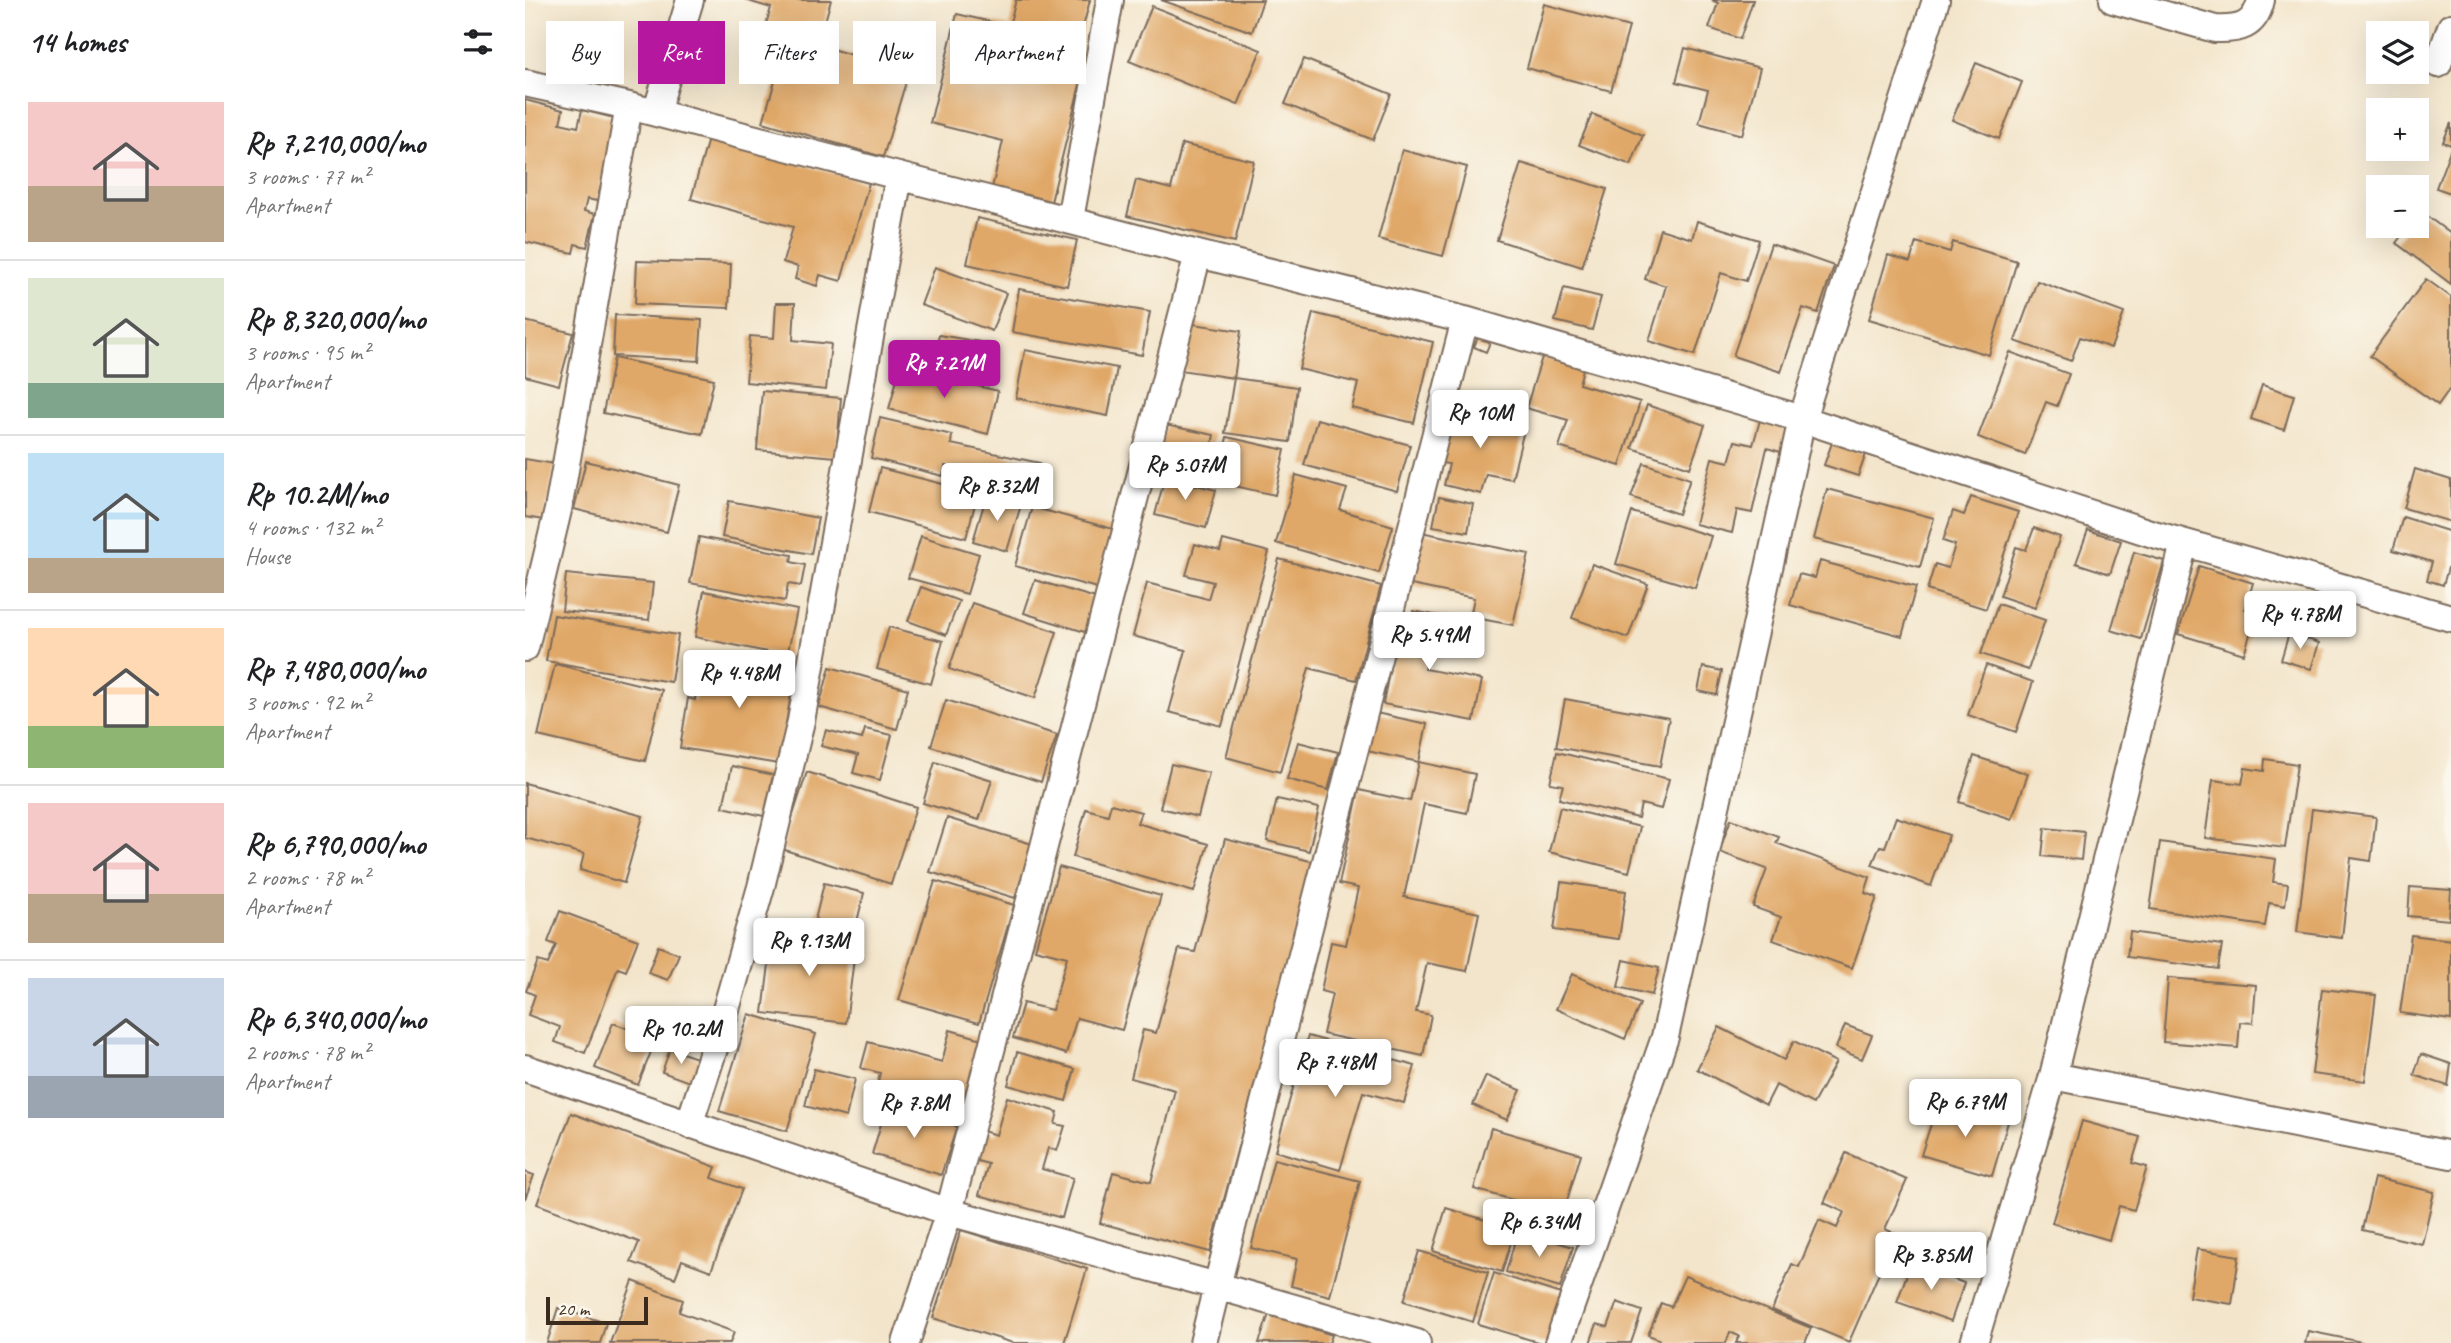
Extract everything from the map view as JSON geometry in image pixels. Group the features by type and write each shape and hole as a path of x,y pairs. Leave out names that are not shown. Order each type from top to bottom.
{"street":[{"path":"656,113 691,0"},
{"path":"1070,219 1110,0"},
{"path":"1558,1343 1665,1037 1802,419 1936,0"},
{"path":"2113,0 2215,29 2231,29 2246,25 2255,18 2261,0"},
{"path":"2438,64 2451,27"},
{"path":"525,83 629,106 1198,254 1465,320 1802,419 2184,543 2451,618"},
{"path":"525,648 558,510 629,106"},
{"path":"689,1125 721,1027 761,887 801,721 899,176"},
{"path":"905,1343 949,1212 1198,254"},
{"path":"1203,1343 1465,320"},
{"path":"1973,1343 2053,1076 2184,543"},
{"path":"525,1068 949,1212 1417,1343"},
{"path":"2053,1076 2451,1155"}],"building":[{"path":"745,0 831,0 825,21 767,21 771,8"},
{"path":"1016,0 1090,0 1085,21 1010,21"},
{"path":"1161,0 1263,0 1252,32"},
{"path":"1712,0 1753,0 1740,39 1709,28 1718,3"},
{"path":"1544,4 1629,27 1611,91 1527,68"},
{"path":"1152,6 1261,50 1238,105 1129,61"},
{"path":"957,14 987,21 955,21"},
{"path":"950,42 950,84 1080,84 1051,202 992,188 1003,141 930,123"},
{"path":"1685,48 1760,68 1742,135 1699,123 1708,90 1676,82"},
{"path":"839,51 853,55 853,84 905,84 883,157 763,122 774,84 839,84"},
{"path":"1304,59 1391,94 1373,140 1285,104"},
{"path":"1976,63 2022,82 1999,139 1952,120"},
{"path":"525,100 563,110 560,123 578,127 582,110 618,119 597,201 587,199 584,211 595,214 587,247 575,244 573,253 525,242"},
{"path":"1592,114 1643,135 1631,165 1579,145"},
{"path":"2451,123 2451,145 2443,142"},
{"path":"708,139 869,183 841,281 820,275 817,286 795,279 798,267 783,262 793,227 691,199"},
{"path":"1182,144 1254,161 1235,242 1127,216 1136,180 1171,189"},
{"path":"2451,148 2451,193 2436,188"},
{"path":"1402,150 1467,167 1443,256 1378,239"},
{"path":"1521,163 1607,189 1582,267 1497,240"},
{"path":"977,218 1077,240 1067,286 967,264"},
{"path":"2429,218 2451,234 2451,284 2396,243 2400,238 2429,238"},
{"path":"1697,221 1759,240 1746,281 1721,273 1695,355 1649,341 1666,286 1645,279 1660,229 1692,239"},
{"path":"1916,242 1950,252 1953,242 2017,261 1989,355 1869,319 1888,255 1910,262"},
{"path":"1771,244 1834,266 1818,313 1803,308 1781,372 1733,356"},
{"path":"637,261 731,264 729,308 635,304"},
{"path":"935,267 1006,293 992,331 921,305"},
{"path":"2426,279 2451,297 2451,387 2438,405 2370,356"},
{"path":"2037,281 2124,313 2111,348 2080,337 2071,361 2015,341"},
{"path":"1564,288 1601,297 1592,330 1555,321"},
{"path":"1019,289 1150,312 1142,355 1012,332"},
{"path":"776,303 795,303 793,340 831,344 826,390 746,382 750,336 774,338"},
{"path":"1313,313 1433,342 1414,423 1352,408 1358,383 1299,369"},
{"path":"615,315 702,320 699,361 613,356"},
{"path":"525,321 573,333 559,385 525,376"},
{"path":"1187,323 1241,331 1234,378 1180,370"},
{"path":"939,335 993,344 987,378 932,367"},
{"path":"1478,337 1490,342 1486,352 1474,347"},
{"path":"1025,350 1117,368 1108,416 1016,398"},
{"path":"2010,352 2069,374 2057,406 2046,402 2025,455 1978,437"},
{"path":"1542,357 1583,369 1579,384 1640,402 1620,466 1559,447 1568,420 1526,408"},
{"path":"614,358 714,379 702,434 603,413"},
{"path":"900,367 998,391 988,434 889,409"},
{"path":"1234,378 1297,387 1290,442 1225,433"},
{"path":"2262,385 2294,395 2284,430 2251,419"},
{"path":"762,391 841,398 836,457 757,450"},
{"path":"1647,405 1705,425 1690,468 1632,448"},
{"path":"1452,410 1525,426 1512,479 1486,474 1481,494 1444,485 1449,464 1440,463"},
{"path":"880,418 952,435 951,444 1040,463 1036,484 945,466 943,476 871,458"},
{"path":"1317,419 1410,445 1397,491 1304,465"},
{"path":"1760,420 1790,428 1784,453 1767,448 1752,513 1737,510 1732,533 1695,524 1712,458 1729,462 1735,441 1753,445"},
{"path":"1165,425 1214,435 1207,468 1158,457"},
{"path":"1227,437 1285,450 1275,495 1217,482"},
{"path":"1832,443 1866,454 1858,476 1824,465"},
{"path":"525,459 555,464 544,520 525,517"},
{"path":"586,461 679,485 667,532 574,509"},
{"path":"1644,463 1690,479 1678,514 1631,497"},
{"path":"880,468 978,493 966,538 869,512"},
{"path":"2415,469 2451,480 2451,522 2404,508"},
{"path":"1296,475 1347,489 1340,510 1393,526 1379,573 1276,543"},
{"path":"1165,477 1216,490 1206,528 1155,515"},
{"path":"1827,489 1934,518 1920,567 1814,539"},
{"path":"987,494 1021,505 1007,551 973,541"},
{"path":"1439,497 1473,504 1468,532 1433,526"},
{"path":"1971,497 2018,512 1986,609 1927,590 1935,564 1948,568 1955,545 1943,541 1953,511 1964,515"},
{"path":"729,501 818,518 811,554 722,537"},
{"path":"1032,507 1113,529 1097,588 1015,566"},
{"path":"1632,512 1711,536 1695,588 1616,564"},
{"path":"2403,517 2451,532 2451,569 2448,568 2443,585 2427,580 2432,562 2393,550"},
{"path":"2034,528 2060,537 2035,608 2000,596 2016,547 2026,550"},
{"path":"2088,530 2121,541 2110,574 2076,563"},
{"path":"1421,532 1529,554 1513,625 1470,617 1474,598 1411,585"},
{"path":"921,536 979,554 967,594 908,578"},
{"path":"699,537 792,555 791,562 805,565 801,586 788,584 785,601 690,583"},
{"path":"1223,540 1269,552 1222,726 1169,712 1186,650 1133,636 1147,583 1208,599 1213,582 1186,575 1195,544 1220,551"},
{"path":"2134,552 2164,561 2141,639 2111,630"},
{"path":"1279,559 1381,586 1356,680 1309,668 1280,772 1226,757"},
{"path":"1820,561 1916,587 1902,636 1790,605 1799,574 1815,578"},
{"path":"1592,564 1648,584 1628,638 1572,618"},
{"path":"2199,566 2253,583 2245,609 2257,612 2244,654 2178,634"},
{"path":"566,574 653,583 649,620 562,611"},
{"path":"1035,580 1099,599 1088,633 1024,613"},
{"path":"921,587 959,601 946,635 908,621"},
{"path":"704,591 797,610 787,656 695,637"},
{"path":"972,603 1057,632 1035,698 949,669"},
{"path":"1998,604 2045,620 2028,670 1981,654"},
{"path":"1413,611 1461,620 1456,647 1430,642 1425,669 1482,680 1474,721 1383,704 1397,630 1409,632"},
{"path":"554,615 678,635 671,682 546,661"},
{"path":"889,627 943,641 931,684 877,669"},
{"path":"2289,633 2319,643 2311,669 2281,660"},
{"path":"702,655 795,670 779,764 680,748 688,698 695,700"},
{"path":"555,664 662,690 645,761 538,736"},
{"path":"1986,665 2033,682 2016,732 1968,715"},
{"path":"830,667 908,689 897,729 819,707"},
{"path":"1703,667 1722,671 1717,695 1698,691"},
{"path":"1565,699 1669,718 1660,766 1556,747"},
{"path":"946,700 1057,735 1041,782 931,746"},
{"path":"1376,713 1427,724 1419,762 1367,751"},
{"path":"865,729 892,735 880,780 853,773 858,755 821,746 826,730 862,739"},
{"path":"1298,742 1338,752 1328,790 1287,779"},
{"path":"1557,752 1669,779 1661,809 1641,804 1638,818 1559,799 1563,785 1550,783"},
{"path":"1974,756 2028,774 2012,819 1959,802"},
{"path":"2265,759 2297,764 2285,848 2205,838 2213,780 2242,784 2245,768 2264,771"},
{"path":"935,762 992,780 979,820 923,803"},
{"path":"1419,762 1475,774 1467,813 1424,804 1404,897 1479,913 1467,971 1427,963 1416,1012 1431,1015 1423,1056 1323,1034 1332,994 1321,991 1331,942 1346,945 1358,888 1339,884 1359,790 1410,801"},
{"path":"1171,764 1209,773 1198,817 1160,808"},
{"path":"732,766 773,775 764,816 723,807"},
{"path":"807,772 916,807 891,884 782,849"},
{"path":"525,783 643,816 624,883 580,870 584,854 525,838"},
{"path":"1277,799 1319,808 1309,851 1267,841"},
{"path":"1111,804 1141,812 1137,823 1208,844 1194,892 1073,857 1086,809 1108,815"},
{"path":"1560,807 1640,827 1629,872 1549,852"},
{"path":"2312,809 2376,817 2371,861 2351,858 2342,938 2297,932"},
{"path":"1896,817 1949,835 1931,886 1872,865 1880,846 1885,847"},
{"path":"947,818 1032,844 1015,898 930,872"},
{"path":"1731,819 1779,837 1776,843 1870,877 1865,893 1877,897 1852,968 1773,940 1781,917 1753,907 1767,869 1719,852"},
{"path":"2045,828 2084,832 2081,860 2042,856"},
{"path":"1225,839 1314,862 1210,1252 1100,1223 1113,1172 1151,1182 1175,1090 1131,1078 1143,1030 1156,1033 1179,949 1195,952"},
{"path":"2160,842 2276,859 2273,882 2288,884 2285,906 2269,903 2265,926 2150,909"},
{"path":"1059,867 1161,896 1122,1030 1077,1018 1066,1054 1013,1038 1023,1003 1052,1010 1067,957 1035,949"},
{"path":"935,881 1014,905 979,1023 899,1000"},
{"path":"1561,882 1626,891 1619,939 1554,930"},
{"path":"824,883 864,893 855,930 815,920"},
{"path":"2410,887 2451,890 2449,920 2408,916"},
{"path":"560,911 638,940 626,971 618,968 585,1053 555,1042 560,1027 528,1015 535,995 526,991 538,961 548,964 556,945 548,942"},
{"path":"773,932 856,942 846,1023 763,1013"},
{"path":"2130,932 2222,945 2218,969 2127,957"},
{"path":"2411,935 2451,940 2451,1020 2400,1013"},
{"path":"658,946 679,954 668,980 648,973"},
{"path":"1624,960 1659,968 1652,995 1618,987"},
{"path":"1572,974 1640,1004 1625,1039 1556,1009"},
{"path":"2168,978 2256,985 2253,1023 2240,1022 2238,1048 2163,1042"},
{"path":"2322,989 2376,995 2365,1081 2312,1074"},
{"path":"749,1014 816,1034 787,1131 719,1111"},
{"path":"613,1023 656,1039 638,1085 595,1068"},
{"path":"1845,1025 1872,1035 1862,1059 1836,1048"},
{"path":"1719,1027 1784,1060 1794,1041 1836,1062 1813,1104 1776,1085 1766,1105 1697,1069"},
{"path":"950,1030 982,1039 961,1116 875,1093 880,1073 861,1068 868,1042 942,1062"},
{"path":"1308,1036 1415,1066 1404,1103 1363,1092 1340,1170 1275,1151"},
{"path":"670,1049 700,1059 692,1083 662,1072"},
{"path":"1017,1052 1075,1069 1066,1101 1008,1085"},
{"path":"2421,1054 2451,1064 2448,1086 2414,1075"},
{"path":"814,1069 855,1079 846,1117 805,1106"},
{"path":"1486,1076 1521,1090 1507,1120 1473,1105"},
{"path":"1007,1097 1058,1112 1055,1124 1065,1126 1057,1151 1048,1148 1042,1169 1073,1178 1062,1218 979,1195 988,1164 974,1160 983,1131 996,1135"},
{"path":"1938,1102 2008,1122 1992,1176 1921,1155"},
{"path":"887,1104 957,1126 941,1175 872,1154"},
{"path":"571,1113 716,1167 712,1178 742,1189 711,1271 682,1260 675,1278 631,1262 639,1242 537,1204"},
{"path":"2082,1121 2140,1137 2132,1163 2147,1167 2134,1210 2119,1206 2109,1240 2052,1223"},
{"path":"1491,1128 1581,1154 1563,1214 1474,1189"},
{"path":"1846,1153 1907,1180 1885,1229 1896,1234 1849,1342 1772,1310 1792,1264 1799,1267 1819,1220 1837,1228 1844,1212 1824,1203"},
{"path":"1274,1159 1360,1181 1330,1296 1291,1286 1297,1259 1251,1248"},
{"path":"525,1172 534,1175 525,1199"},
{"path":"2374,1178 2434,1192 2422,1244 2362,1230"},
{"path":"1446,1208 1515,1229 1502,1272 1433,1251"},
{"path":"961,1230 1087,1269 1064,1343 1013,1343 933,1318"},
{"path":"1518,1230 1573,1247 1560,1288 1506,1272"},
{"path":"2197,1249 2239,1256 2232,1304 2189,1297"},
{"path":"1419,1251 1488,1272 1473,1322 1404,1301"},
{"path":"1911,1263 1964,1283 1951,1321 1897,1302"},
{"path":"1494,1273 1564,1295 1549,1343 1478,1324"},
{"path":"1685,1276 1811,1328 1805,1343 1736,1343 1739,1336 1730,1332 1726,1343 1657,1343 1659,1339 1648,1335 1661,1303 1671,1307"},
{"path":"633,1281 683,1300 679,1312 734,1332 730,1343 610,1343"},
{"path":"1617,1302 1642,1311 1631,1343 1590,1343 1597,1324 1608,1327"},
{"path":"558,1308 606,1323 600,1343 547,1343"},
{"path":"1269,1314 1332,1335 1329,1343 1259,1343"},
{"path":"2308,1331 2362,1342 2362,1343 2305,1343"}]}
